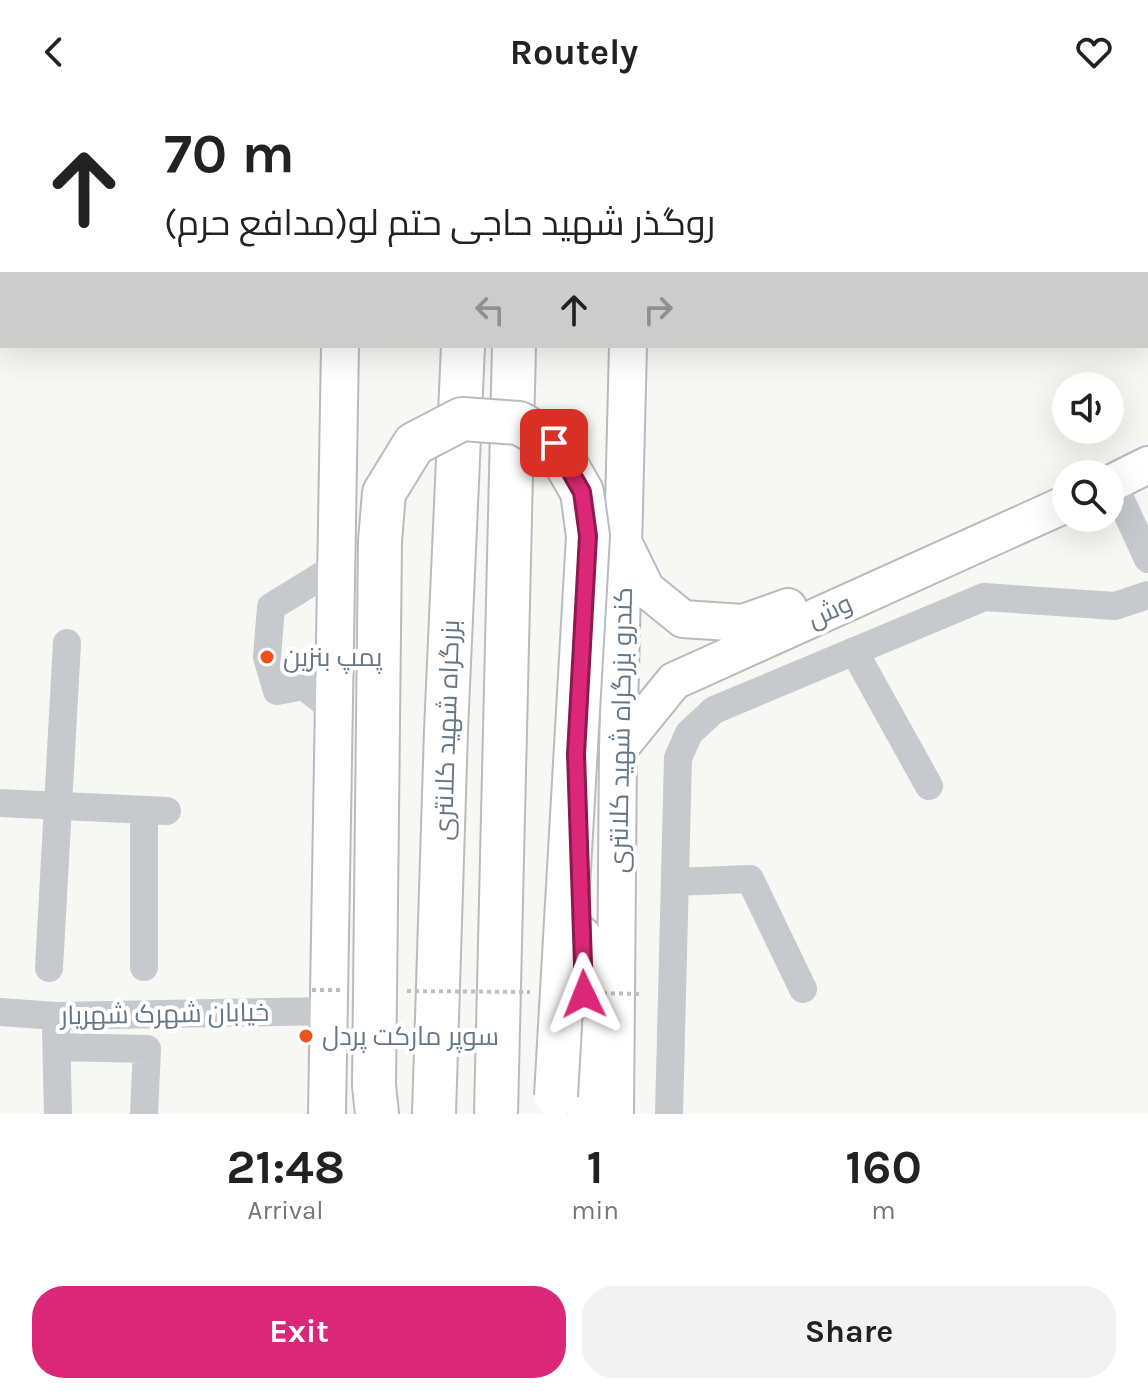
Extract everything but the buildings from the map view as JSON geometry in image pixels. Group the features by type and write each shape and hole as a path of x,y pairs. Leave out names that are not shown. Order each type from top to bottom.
{"highway":[{"name":"بزرگراه شهید کلانتری","path":"434,1114 463,348"},
{"path":"496,1114 514,348"},
{"path":"373,1104 380,541 384,493 414,444 457,420 507,420 537,431 554,443 582,492 588,536 576,754 570,1102"}],"main road":[{"name":"کندرو بزرگراه شهید کلانتری","path":"615,1114 618,750 628,348"},
{"path":"327,1114 336,567 343,350"},
{"path":"1124,477 1148,465"},
{"name":"وش","path":"618,750 674,681 1052,510"},
{"path":"624,543 646,589 683,619 743,623 829,593 906,578"}],"street":[{"path":"1124,510 1148,559"},
{"path":"334,710 304,686 277,691 267,657 271,607 336,567"},
{"path":"669,1114 678,758 689,733 714,710 984,597 1115,606 1148,595"},
{"path":"49,968 67,643"},
{"path":"854,651 929,786"},
{"path":"0,803 156,811 144,967"},
{"path":"675,882 750,879 803,989"},
{"name":"خیابان شهرک شهریار","path":"0,1012 56,1016 328,997"},
{"path":"56,1016 58,1114"},
{"path":"57,1047 147,1049 144,1114"}],"path":[{"path":"406,991 531,992"},
{"path":"594,993 641,994"}],"place":[{"name":"پمپ بنزین","path":"267,657"},
{"name":"سوپر مارکت پردل","path":"306,1036"}],"route":[{"path":"554,443 582,492 588,536 576,754 584,994"}]}
